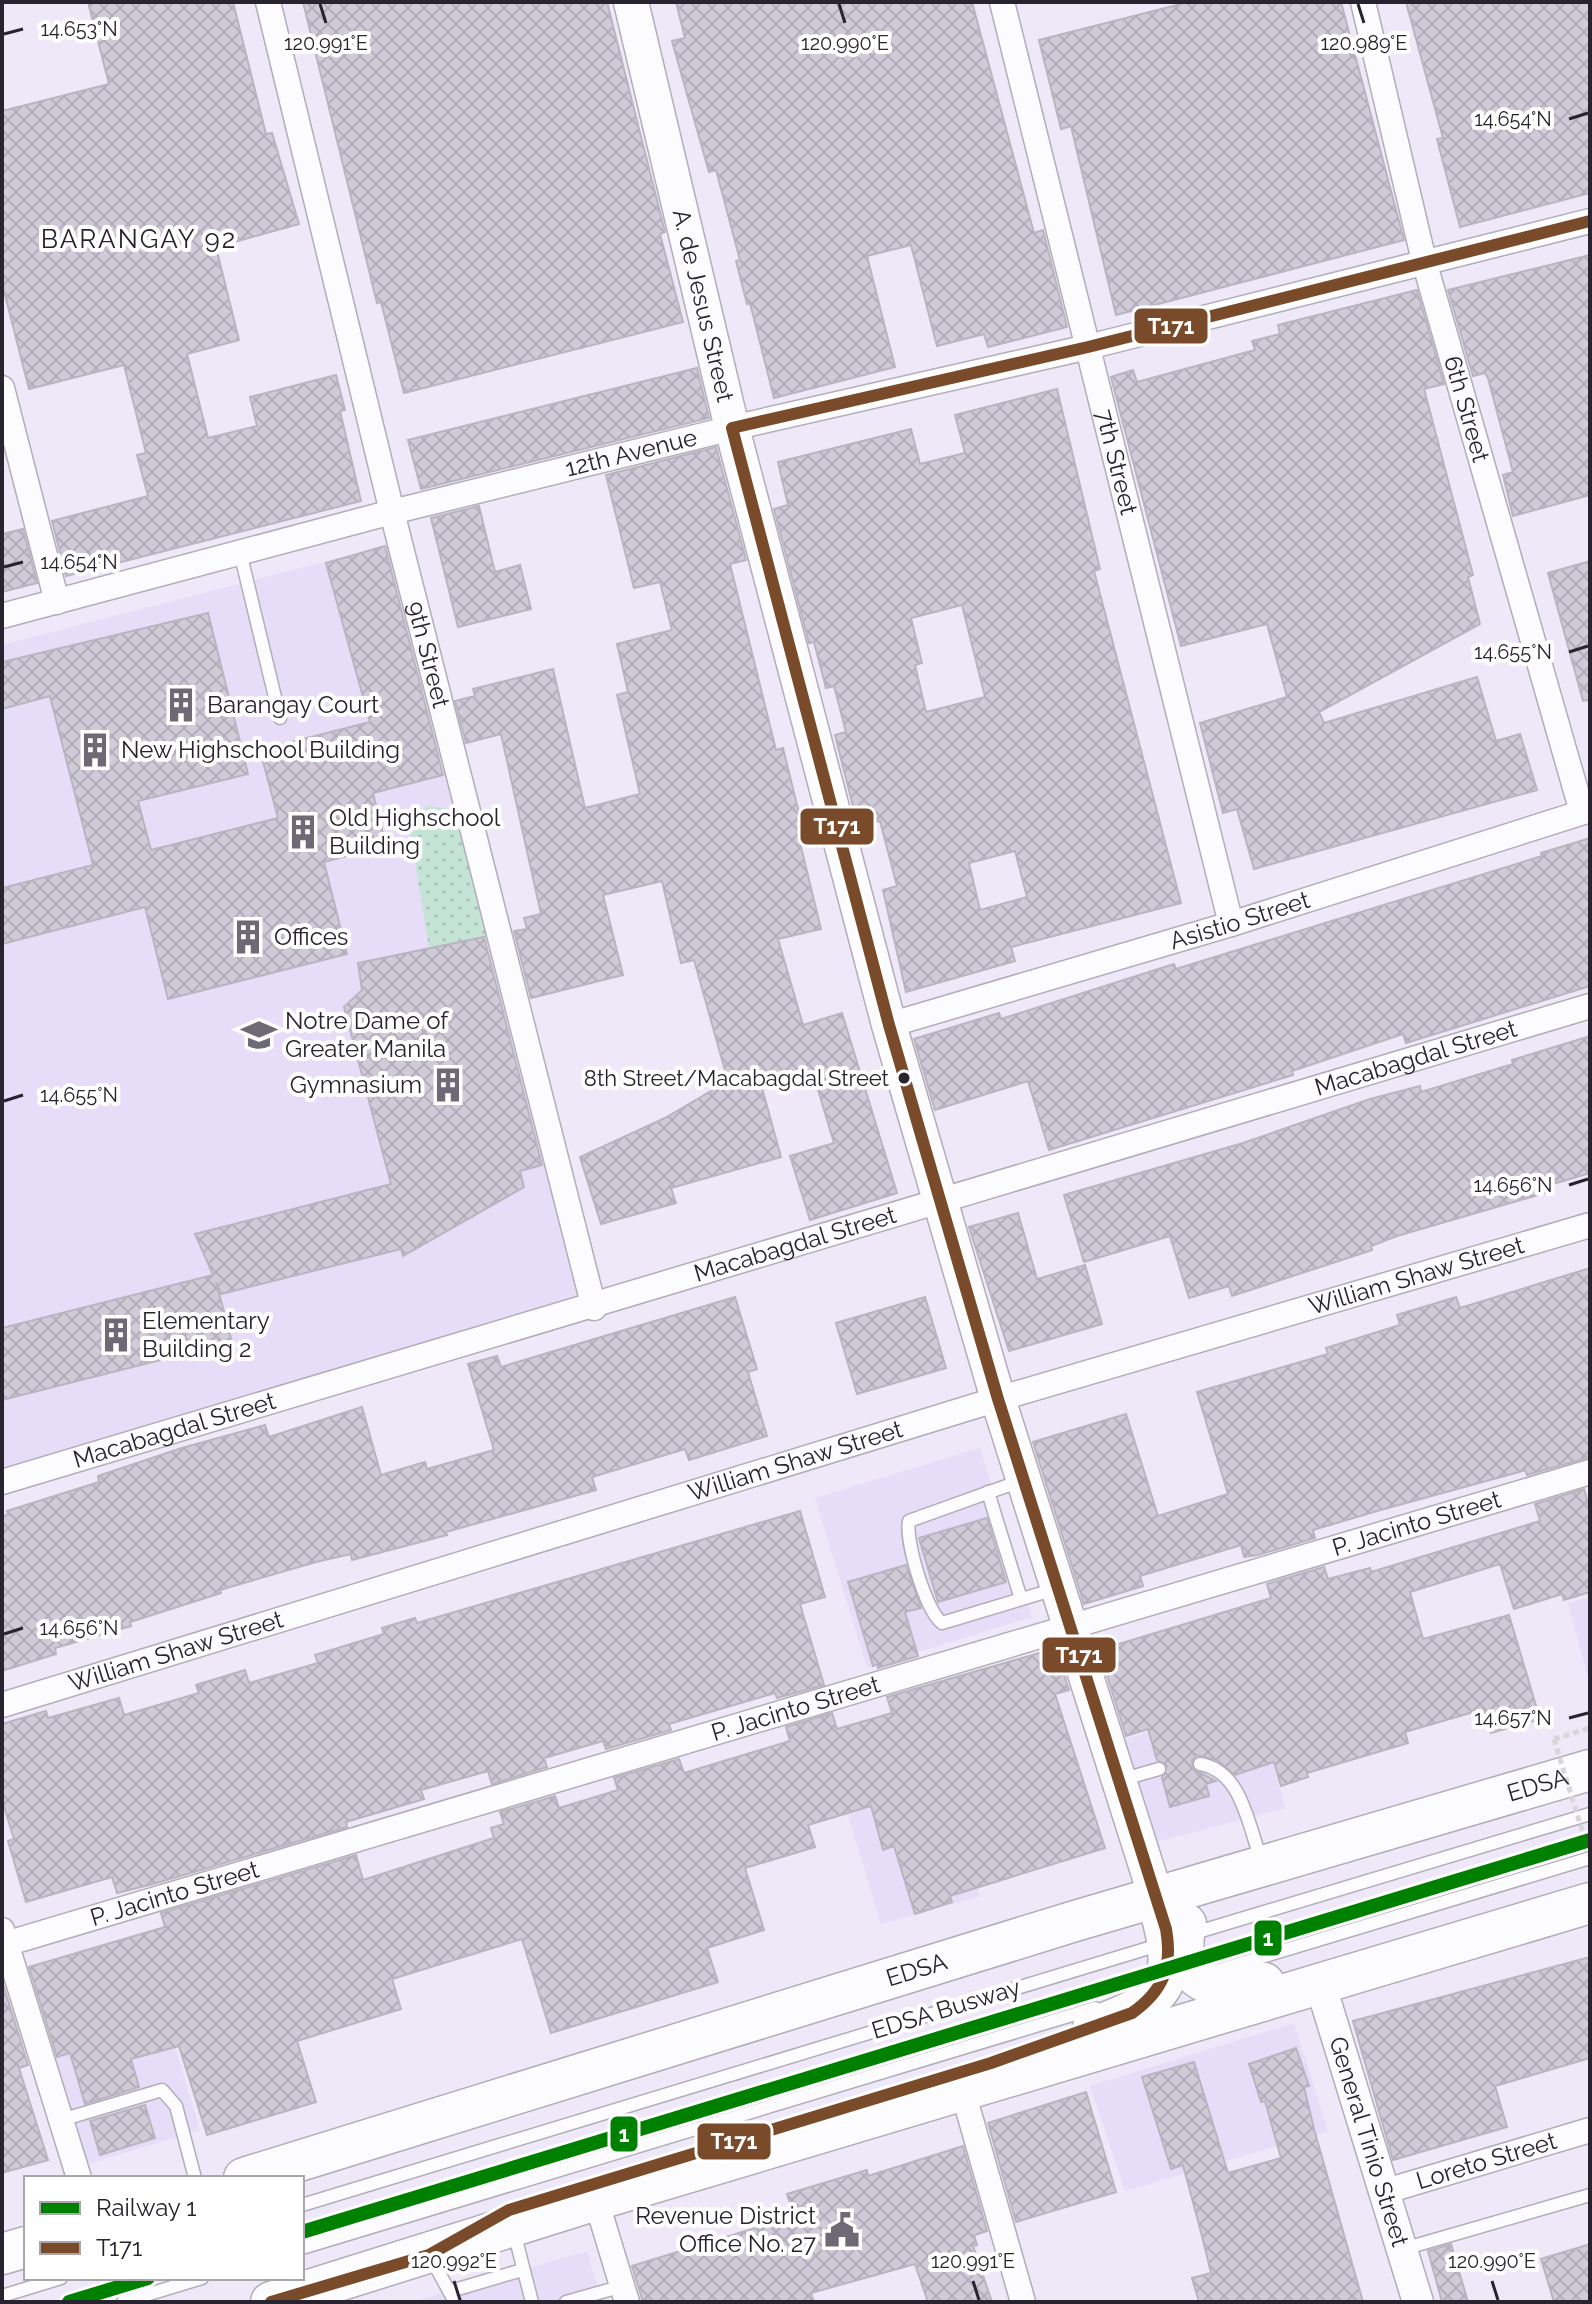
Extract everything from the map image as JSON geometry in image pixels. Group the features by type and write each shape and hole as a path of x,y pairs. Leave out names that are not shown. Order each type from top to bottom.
{"highway":[{"name":"EDSA","path":"250,2176 1156,1897 1590,1770"},
{"path":"1178,1982 1168,1968 1176,1939 1213,1880"},
{"path":"429,2255 509,2210 991,2063 1132,2013 1178,1982 1221,1989 1249,1987 1590,1880"},
{"path":"1156,1897 1176,1939"},
{"path":"271,2302 429,2255 596,2200 1590,1903"},
{"path":"2,2254 24,2248"}],"main road":[{"name":"A. de Jesus Street","path":"631,2 732,428 889,1025 998,1399 1156,1897"}],"street":[{"name":"9th Street","path":"268,2 392,512 594,1308"},
{"name":"7th Street","path":"1002,2 1231,924"},
{"name":"6th Street","path":"1363,2 1424,261 1586,811"},
{"name":"12th Avenue","path":"2,616 392,512 732,428 1088,347 1590,221"},
{"path":"2,388 57,602"},
{"name":"Asistio Street","path":"889,1025 1231,924 1586,811"},
{"name":"Macabagdal Street","path":"2,1482 594,1308 1590,1006"},
{"name":"William Shaw Street","path":"2,1705 998,1399 1590,1225"},
{"name":"P. Jacinto Street","path":"3,1940 1590,1472"},
{"path":"3,1940 78,2176"},
{"name":"General Tinio Street","path":"1320,1983 1418,2302"},
{"path":"963,2092 1023,2302"},
{"name":"Loreto Street","path":"1383,2192 1590,2130"},
{"path":"596,2200 625,2294"}],"lane":[{"path":"240,552 280,718"},
{"path":"1024,1480 909,1521 908,1539 930,1608 942,1623 1059,1588"},
{"path":"988,1492 1021,1599"},
{"path":"1200,1764 1223,1772 1233,1784 1263,1866"},
{"path":"1119,1780 1159,1769"},
{"name":"EDSA Busway","path":"304,2204 1590,1814"},
{"path":"1117,2001 1590,1857"},
{"name":"EDSA Busway","path":"304,2247 1103,2005"},
{"path":"61,2120 162,2090 176,2106 194,2176"},
{"path":"1403,2249 1590,2195"},
{"path":"513,2228 532,2302"},
{"path":"429,2255 453,2296 522,2270"},
{"path":"2,2296 54,2280"},
{"path":"123,2302 195,2280"},
{"path":"566,2302 625,2294"}],"path":[{"path":"1590,1728 1554,1739 1590,1857"}],"shaded area":[{"name":"Notre Dame of Greater Manila","path":"390,545 582,1298 2,1476 2,645"},
{"path":"980,1448 1032,1617 867,1668 815,1498"},
{"path":"1590,1597 1590,1685 1568,1603"},
{"path":"1255,1698 1285,1808 1156,1842 1123,1740"},
{"path":"947,1783 980,1896 881,1924 848,1815"},
{"path":"1294,2023 1328,2131 1125,2191 1090,2086"},
{"path":"168,2024 200,2130 87,2164 55,2058"},
{"path":"587,2251 602,2302 423,2302 422,2299"}],"green space":[{"path":"428,806 456,810 490,936 429,948 408,819"}],"building":[{"path":"88,2 233,2 266,134 272,133 299,224 216,247 239,340 187,354 208,438 257,426 250,397 336,375 345,410 340,411 361,501 66,576 52,521 148,496 137,455 146,453 124,365 29,389 2,283 2,111 109,84"},
{"path":"303,2 607,2 665,232 660,234 683,322 404,393 381,302 377,303"},
{"path":"676,2 972,2 1034,233 1043,230 1067,327 988,347 984,334 937,346 911,245 867,256 895,367 774,398 736,261 740,260 716,170 709,172 672,41 685,38"},
{"path":"1189,2 1341,2 1404,240 1116,315 1071,126 1061,129 1039,40"},
{"path":"1406,2 1590,2 1590,193 1460,227 1437,139 1443,138"},
{"path":"1590,255 1590,495 1513,516 1503,475 1513,472 1488,378 1485,373 1473,376 1448,290"},
{"path":"1417,290 1444,384 1424,389 1473,575 1468,577 1480,624 1319,712 1324,723 1477,677 1496,741 1520,734 1537,790 1254,869 1237,809 1223,813 1200,723 1287,697 1267,624 1181,646 1111,377 1133,370 1137,382 1255,350 1252,341 1280,334 1278,325"},
{"path":"697,368 709,418 421,489 408,440"},
{"path":"1057,389 1100,569 1094,571 1181,903 1011,947 1015,961 906,992 883,890 897,886 880,821 858,826 835,735 846,732 834,686 826,688 814,642 809,643 774,509 788,505 778,462 911,429 920,464 965,453 955,415","holes":["962,605 985,697 926,712 915,665 922,663 911,618","1015,851 1027,897 980,910 969,863"]},
{"path":"716,447 746,560 730,564 776,750 783,748 805,838 799,839 821,929 778,939 803,1025 842,1013 897,1193 810,1220 790,1156 834,1143 813,1073 762,1088 781,1157 671,1188 676,1203 601,1224 580,1157 665,1118 728,1081 694,960 681,963 662,881 603,895 623,975 531,998 514,931 527,929 524,918 541,914 501,734 466,743 455,701 475,696 473,689 553,669 585,808 640,794 617,695 628,692 617,644 672,630 660,582 634,588 606,475"},
{"path":"479,506 495,572 520,565 531,609 458,627 431,518"},
{"path":"23,529 37,583 2,592 2,534"},
{"path":"385,546 443,775 373,793 386,846 324,862 347,954 168,999 145,907 2,944 2,888 93,865 50,696 2,709 2,662 208,613 248,774 138,801 151,850 278,818 260,750 370,722 326,563"},
{"path":"1590,561 1590,700 1583,701 1548,573"},
{"path":"1590,838 1590,986 1406,1043 1403,1034 1292,1071 1293,1075 1049,1150 1028,1081 935,1110 914,1039 999,1013 1001,1019 1174,964 1176,969 1542,856 1541,853"},
{"path":"484,937 542,1165 520,1171 524,1187 403,1256 401,1249 221,1294 216,1282 232,1342 2,1400 2,1328 213,1275 195,1234 391,1184 344,1007 362,990 358,963"},
{"path":"1590,1036 1590,1173 1543,1187 1545,1193 1397,1236 1371,1246 1372,1250 1232,1296 1229,1286 1189,1298 1170,1236 1084,1262 1064,1195 1243,1143 1370,1099 1420,1086 1421,1092"},
{"path":"1018,1213 1037,1279 1085,1265 1102,1324 1009,1351 969,1227"},
{"path":"1590,1268 1590,1457 1527,1475 1525,1470 1377,1511 1313,1530 1315,1538 1258,1555 1244,1557 1241,1545 1140,1576 1143,1586 1084,1604 1033,1442 1126,1414 1158,1516 1228,1494 1197,1392 1328,1354 1326,1348 1400,1325 1397,1315 1456,1297 1460,1308"},
{"path":"735,1297 757,1369 748,1372 767,1436 689,1460 685,1449 592,1477 596,1490 446,1532 447,1535 352,1560 351,1554 316,1562 220,1590 221,1593 130,1622 131,1626 55,1648 56,1654 2,1671 2,1516 8,1515 7,1511 99,1482 98,1476 182,1448 265,1425 269,1437 362,1407 381,1475 425,1462 427,1469 494,1450 468,1364 497,1356 501,1367"},
{"path":"925,1297 946,1368 857,1394 836,1323"},
{"path":"1584,1489 1590,1510 1590,1592 1564,1600 1562,1594 1514,1609 1500,1564 1410,1592 1423,1639 1509,1615 1540,1719 1491,1733 1484,1709 1405,1732 1408,1743 1307,1773 1308,1777 1281,1786 1274,1762 1235,1775 1217,1760 1197,1755 1192,1760 1193,1769 1216,1781 1206,1784 1209,1796 1170,1807 1162,1778 1167,1766 1157,1760 1148,1729 1126,1736 1099,1650 1271,1598 1267,1584 1324,1567 1328,1579 1370,1568 1371,1572 1540,1521 1535,1504"},
{"path":"800,1511 825,1597 800,1604 824,1685 777,1698 775,1693 669,1724 671,1730 606,1749 603,1741 544,1758 547,1767 492,1784 488,1771 421,1790 424,1799 346,1822 347,1827 153,1884 117,1893 112,1877 26,1902 8,1841 14,1839 2,1800 2,1724 46,1711 48,1718 119,1698 124,1715 199,1693 196,1685 245,1670 249,1683 318,1663 315,1655 384,1634 382,1628 415,1618 417,1623"},
{"path":"987,1518 1006,1582 938,1602 919,1538"},
{"path":"906,1565 921,1608 905,1612 918,1656 878,1668 877,1664 873,1666 848,1582"},
{"path":"1046,1651 1050,1665 1060,1662 1069,1690 1055,1694 1105,1848 950,1896 952,1902 915,1914 894,1846 883,1850 871,1806 808,1825 815,1847 745,1868 764,1930 707,1948 718,1982 551,2033 522,1939 392,1979 401,2009 297,2041 316,2102 207,2135 179,2046 131,2059 139,2087 85,2104 70,2053 57,2057 29,1967 165,1927 161,1913 356,1855 363,1880 494,1838 491,1828 504,1824 500,1812 555,1796 559,1808 618,1790 614,1778 679,1759 684,1773 790,1741 786,1727 832,1713 837,1729 892,1713 887,1697"},
{"path":"1590,1957 1590,2058 1495,2086 1507,2127 1393,2160 1353,2021"},
{"path":"2,1981 28,2065 19,2068 48,2160 2,2173"},
{"path":"1296,2048 1309,2086 1304,2087 1314,2129 1363,2302 1199,2302 1192,2278 1211,2273 1202,2236 1183,2165 1171,2169 1142,2077 1194,2062 1228,2173 1281,2158 1265,2101 1261,2102 1249,2064"},
{"path":"1086,2092 1116,2192 1016,2222 988,2123"},
{"path":"145,2105 155,2138 100,2155 90,2121"},
{"path":"963,2146 987,2231 974,2235 977,2245 973,2246 992,2302 928,2302 915,2264 811,2293 814,2302 643,2302 632,2266 794,2216 787,2194 867,2170 868,2176"},
{"path":"1451,2244 1468,2302 1442,2302 1428,2251"},
{"path":"1590,2244 1590,2302 1554,2302 1541,2259"}],"rail line":[{"name":"1","path":"304,2231 1590,1840"},
{"name":"1","path":"69,2302 141,2280"}],"transit line":[{"name":"T171","path":"271,2302 429,2255 509,2210 991,2063 1132,2013 1158,1987 1166,1966 1166,1929 998,1399 889,1025 732,428 1088,347 1590,221"}],"place":[{"name":"Barangay Court","path":"181,705"},
{"name":"New Highschool Building","path":"95,750"},
{"name":"Old Highschool Building","path":"303,832"},
{"name":"Offices","path":"248,937"},
{"name":"Notre Dame of Greater Manila","path":"259,1035"},
{"name":"8th Street/Macabagdal Street","path":"904,1078"},
{"name":"Gymnasium","path":"448,1085"},
{"name":"Elementary Building 2","path":"116,1335"},
{"name":"Revenue District Office No. 27","path":"842,2230"}],"district":[{"name":"BARANGAY 92","path":"139,239"}]}
